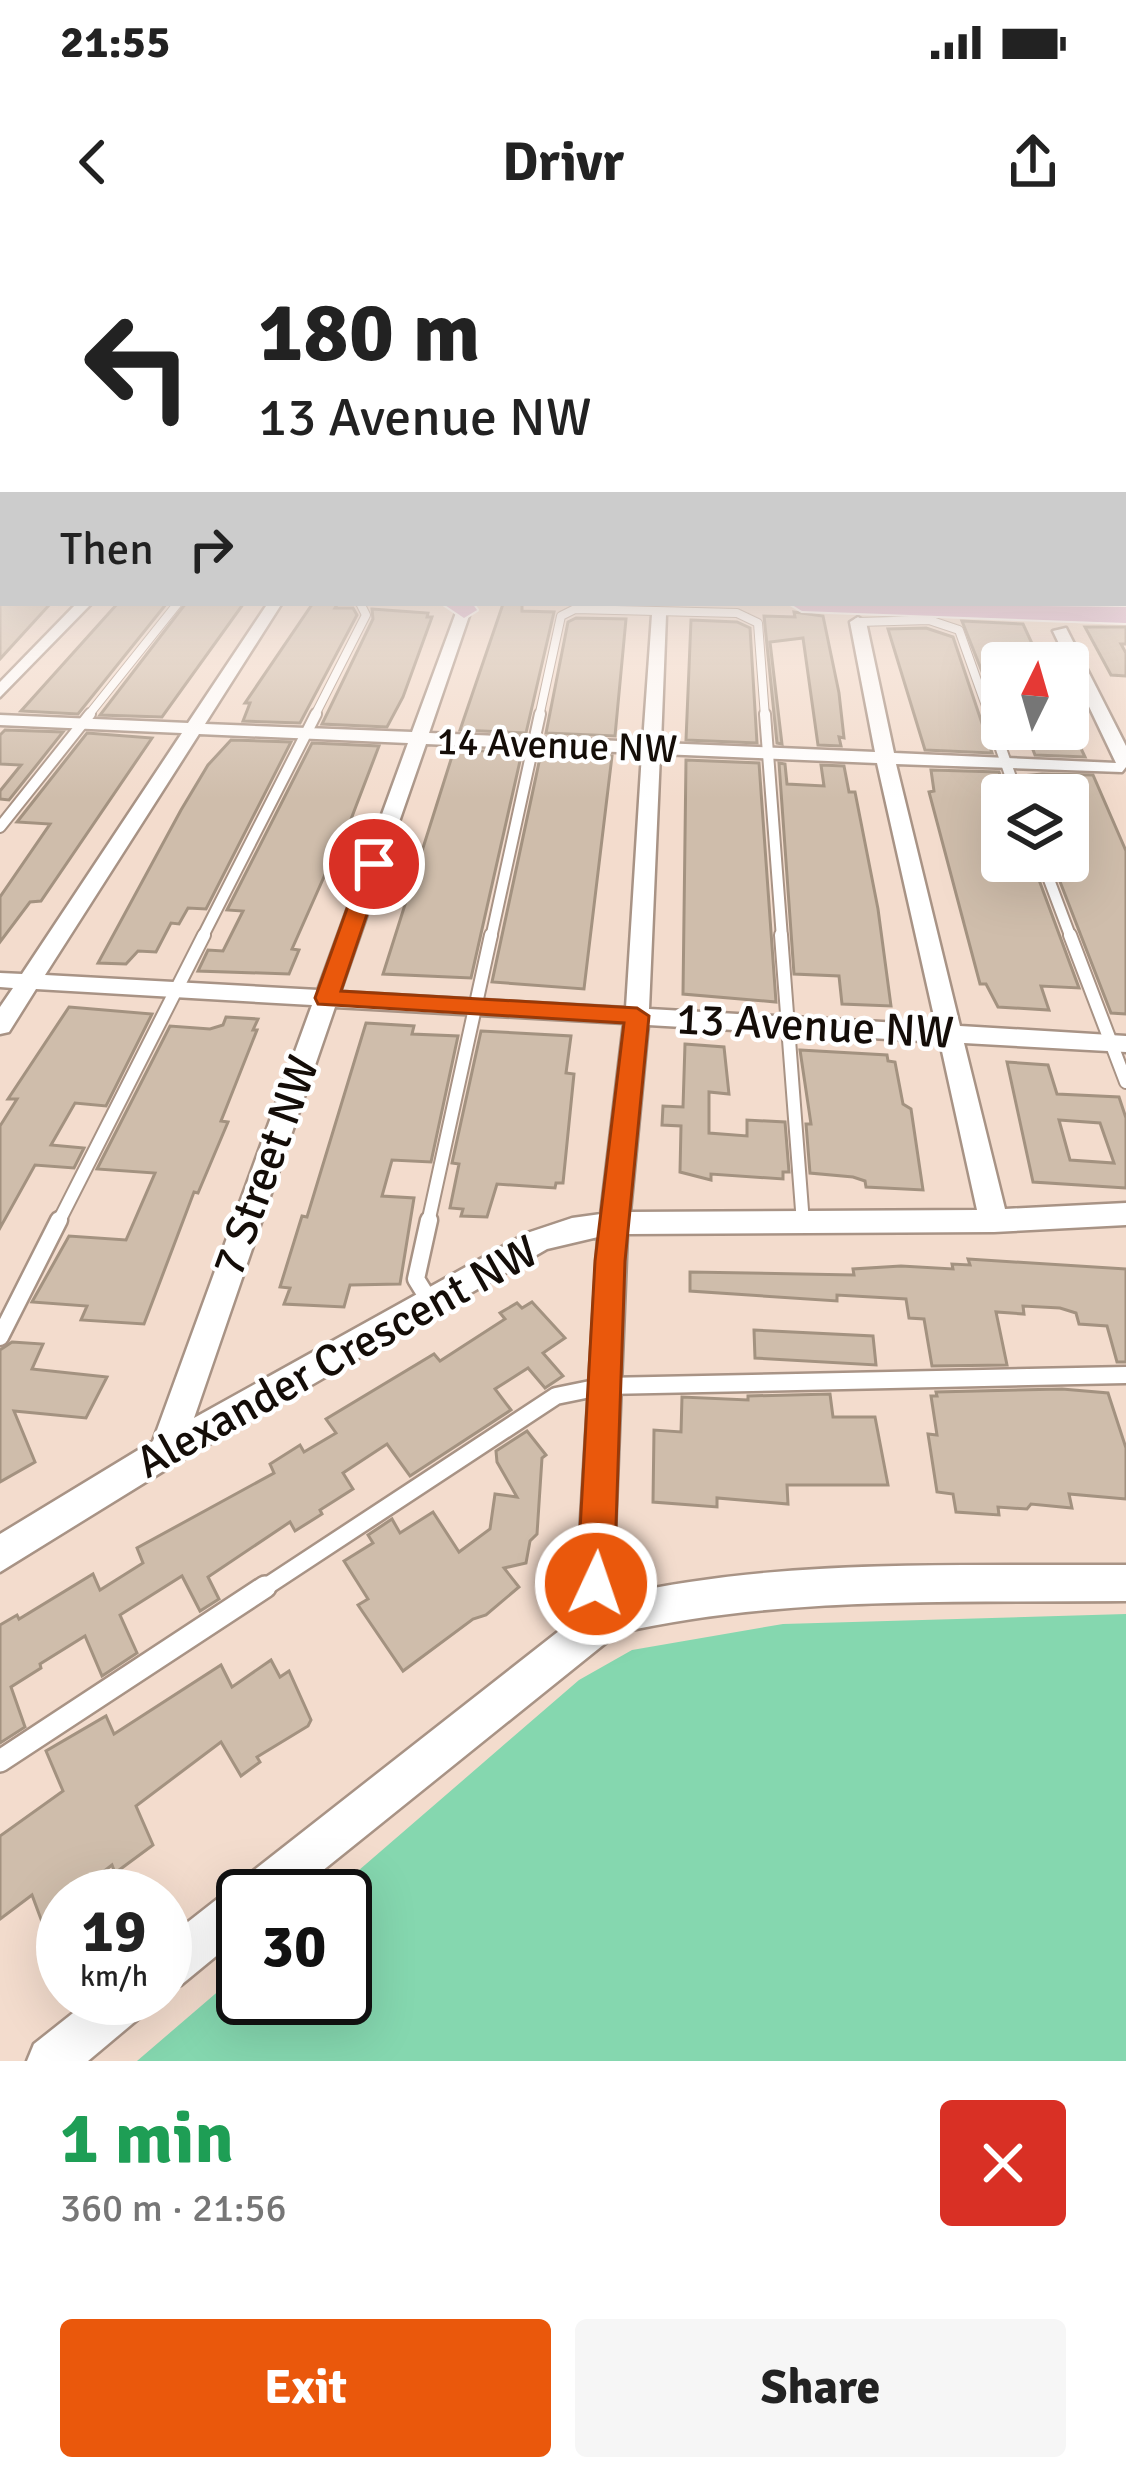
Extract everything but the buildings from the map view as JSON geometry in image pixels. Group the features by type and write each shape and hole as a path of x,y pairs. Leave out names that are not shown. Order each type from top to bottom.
{"street":[{"path":"0,692 60,629"},
{"path":"0,1026 258,629"},
{"name":"7 Street NW","path":"166,1451 452,629"},
{"path":"609,1616 596,1584 610,1261 637,1016 659,629"},
{"path":"859,629 885,758 994,1221"},
{"path":"1061,631 1123,766"},
{"name":"14 Avenue NW","path":"0,720 1123,766"},
{"name":"13 Avenue NW","path":"0,980 1119,1044"},
{"name":"Alexander Crescent NW","path":"0,1554 166,1451 432,1305 537,1241 572,1228 616,1223 994,1221 1126,1214"},
{"path":"290,1869 609,1616 678,1598 797,1589 1126,1582"},
{"path":"192,1947 216,1928"},
{"path":"51,2061 95,2025"}],"lane":[{"path":"0,827 158,629"},
{"path":"0,1337 359,629"},
{"path":"432,1305 416,1279 560,629"},
{"path":"756,629 803,1223"},
{"path":"959,629 1009,774"},
{"path":"1051,882 1119,1044 1126,1082"},
{"path":"0,1761 556,1396 605,1386 1126,1376"}],"green space":[{"path":"1126,1614 1126,2061 137,2061 179,2025 192,2025 192,2014 216,1993 216,2025 372,2025 372,1869 360,1869 579,1680 632,1650 783,1624"}],"route":[{"path":"374,864 327,998 637,1016 610,1261 596,1584"}]}
